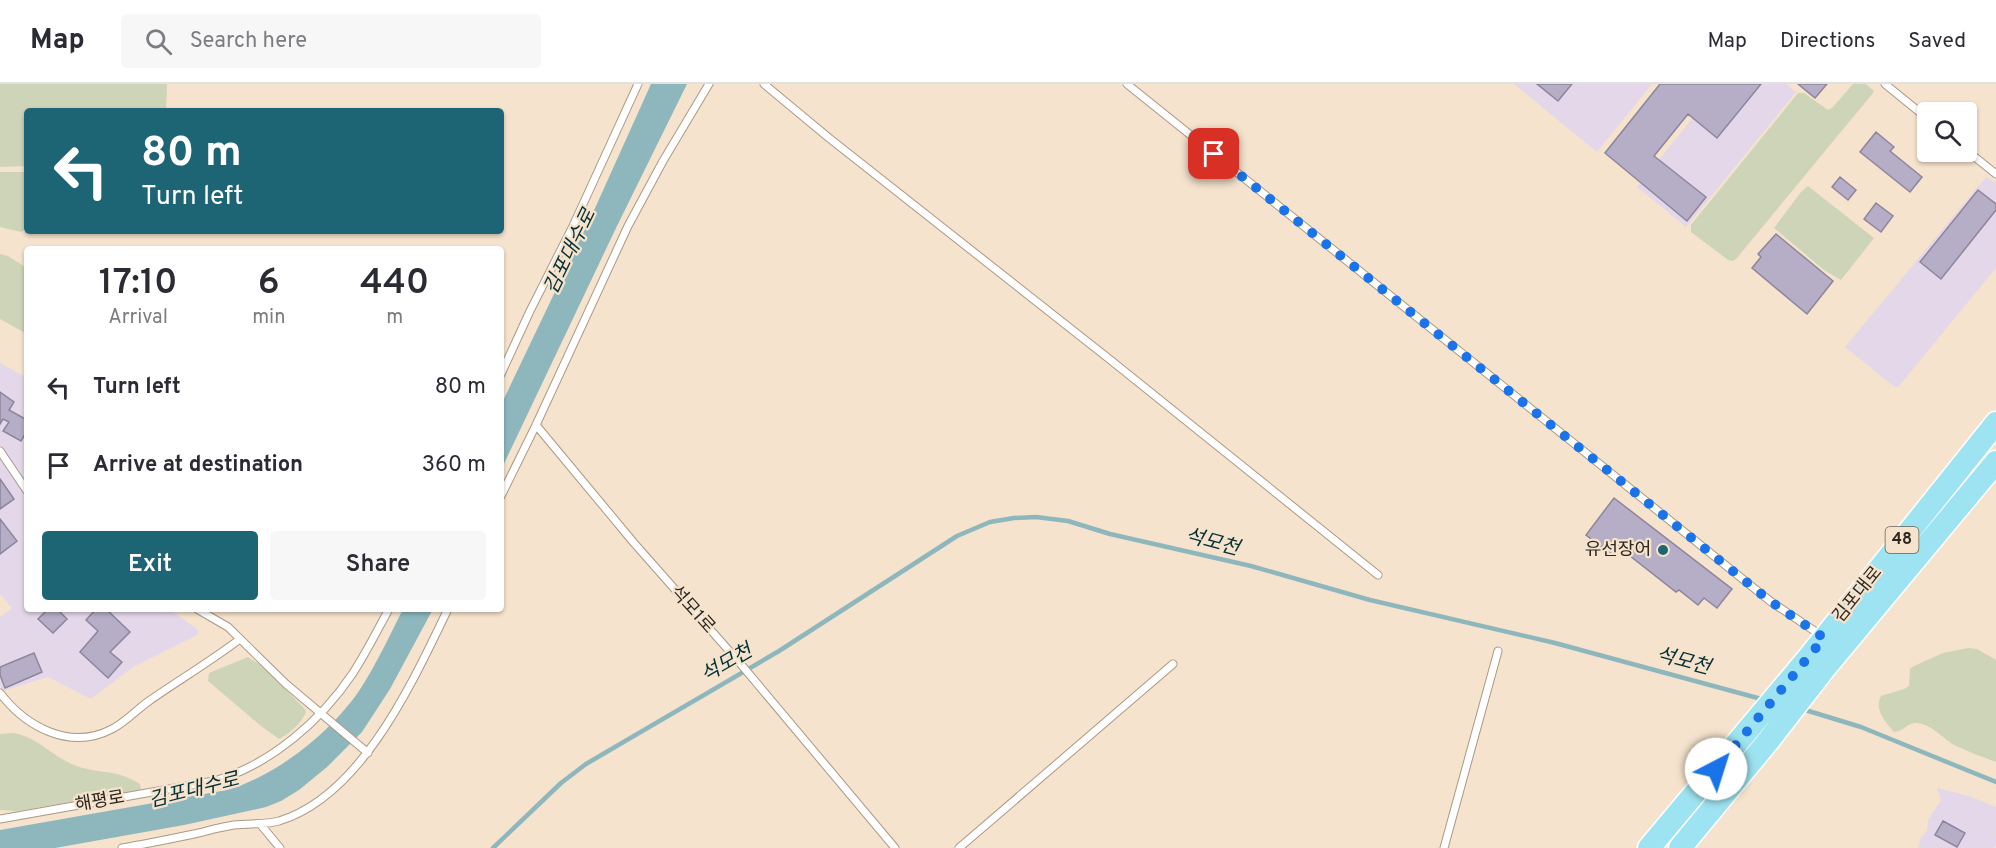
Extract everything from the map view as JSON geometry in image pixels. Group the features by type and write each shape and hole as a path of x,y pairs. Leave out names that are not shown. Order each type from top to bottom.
{"main road":[{"name":"김포대로","path":"1680,848 1769,740 1816,663 1824,638 1996,423"},
{"name":"김포대로","path":"1649,848 1742,737 1816,663 1996,462"}],"lane":[{"path":"504,368 573,226 638,84"},
{"path":"504,490 537,425 628,226 663,161 709,84"},
{"path":"764,84 1378,575"},
{"path":"1127,84 1770,601 1824,638"},
{"path":"1884,84 1917,110"},
{"path":"1977,159 1996,174"},
{"name":"석모1로","path":"537,425 680,597 739,662 895,848"},
{"path":"0,451 24,487"},
{"path":"202,612 228,627 286,684 368,753"},
{"name":"해평로","path":"0,819 226,778 259,763 323,713 351,675 387,612"},
{"path":"122,848 236,825 261,825 290,817 319,800 339,784 368,753 389,722 446,612"},
{"path":"0,693 18,714 55,735 71,738 90,736 111,730 119,725 148,701 240,639"},
{"path":"1444,848 1498,651"},
{"path":"959,848 1173,664"},
{"path":"261,825 280,848"}],"shaded area":[{"path":"1514,84 1652,84 1597,152"},
{"path":"1720,84 1786,84 1796,92 1686,227 1637,187"},
{"path":"1986,177 1996,183 1996,268 1896,388 1845,347"},
{"path":"0,363 24,376 24,479 0,445"},
{"path":"0,457 24,493 24,612 173,612 197,629 199,633 133,667 91,699 48,677 3,691 0,686 0,617 12,608 0,594"},
{"path":"1937,788 1969,796 1996,807 1996,845 1993,848 1918,848 1921,837 1927,831 1928,820 1941,800"}],"green space":[{"path":"0,84 167,84 166,108 24,108 24,166 0,167"},
{"path":"1853,84 1866,84 1874,91 1736,259 1728,260 1691,232 1691,225 1798,93 1804,93 1828,110"},
{"path":"0,172 24,172 24,230 21,232 0,227"},
{"path":"1808,186 1874,238 1841,280 1824,270 1774,228"},
{"path":"0,254 8,256 24,266 24,332 0,319"},
{"path":"1968,648 1977,649 1996,660 1996,762 1956,746 1921,723 1912,723 1894,732 1880,711 1881,696 1909,686 1910,669 1914,666 1943,653"},
{"path":"248,657 262,666 306,712 295,728 279,739 208,681 209,673"},
{"path":"13,733 37,742 74,765 131,779 140,784 141,790 18,811 0,810 0,734"}],"water":[{"path":"651,84 687,84 504,464 504,399"},
{"path":"402,612 431,612 390,689 362,732 327,767 299,790 281,801 266,807 184,825 55,848 0,848 0,830 227,790 264,775 300,751 333,722 359,691"}],"building":[{"path":"1537,84 1572,84 1558,101"},
{"path":"1660,84 1761,84 1717,138 1688,114 1654,156 1706,197 1687,221 1605,153"},
{"path":"1798,84 1827,84 1815,98"},
{"path":"1876,132 1894,147 1890,151 1922,177 1910,192 1860,152"},
{"path":"1840,177 1856,190 1848,200 1832,187"},
{"path":"1978,190 1996,204 1996,210 1941,279 1920,262"},
{"path":"1876,203 1893,216 1881,232 1864,219"},
{"path":"1776,234 1833,281 1807,314 1752,268 1761,257 1758,254"},
{"path":"0,392 14,402 9,410 24,418 24,436 21,441 3,431 9,422 3,419 0,424"},
{"path":"0,479 14,499 0,509"},
{"path":"1614,498 1732,589 1717,608 1704,598 1698,605 1679,590 1676,592 1616,545 1610,553 1586,535"},
{"path":"0,519 17,541 0,554"},
{"path":"45,612 60,612 67,619 53,633 38,619"},
{"path":"93,612 109,612 130,632 110,652 122,662 108,678 80,652 98,631 86,620"},
{"path":"34,653 42,672 5,688 0,675 0,667"},
{"path":"1943,821 1965,833 1957,847 1935,835"}],"waterway":[{"name":"석모천","path":"493,848 561,783 586,764 779,651 957,536 990,522 1014,518 1036,517 1068,521 1110,534 1251,566 1370,600 1555,643 1765,700"},
{"name":"석모천","path":"1802,709 1861,727 1996,782"}],"place":[{"name":"유선장어","path":"1663,550"}],"route":[{"path":"1214,154 1770,601 1824,638 1716,769"}],"water label":[{"name":"김포대수로","path":"571,252"},
{"name":"김포대수로","path":"194,791"}]}
